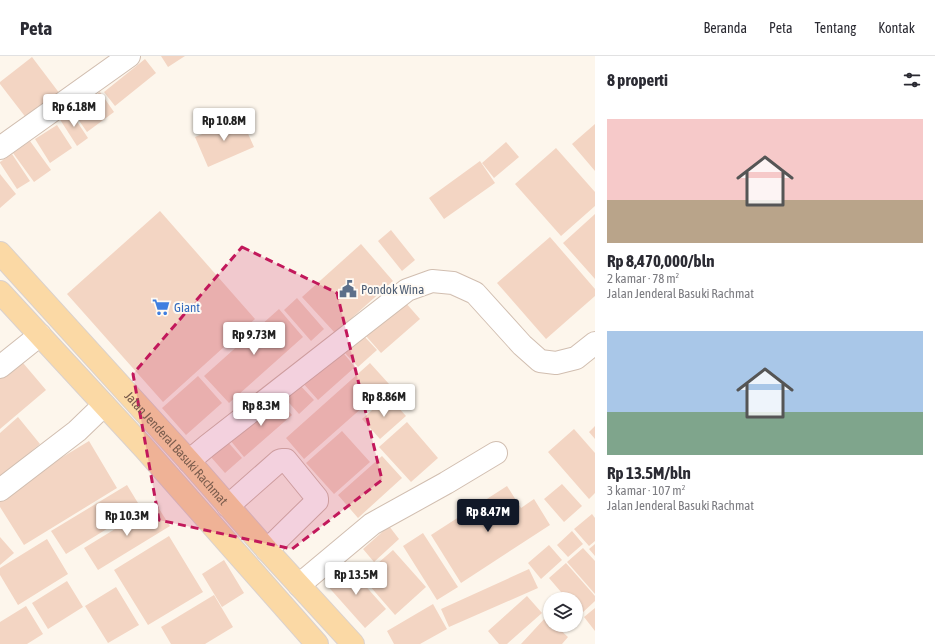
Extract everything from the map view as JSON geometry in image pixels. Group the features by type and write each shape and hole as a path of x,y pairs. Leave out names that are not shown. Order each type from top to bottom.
{"main road":[{"name":"Jalan Jenderal Basuki Rachmat","path":"0,253 353,644"},
{"name":"Jalan Jenderal Basuki Rachmat","path":"0,292 104,405 317,644"},
{"path":"249,567 268,550"}],"street":[{"path":"0,148 129,56"},
{"path":"189,461 407,290 432,281 453,282 476,293 522,345 540,361 556,363 576,358 595,343"},
{"path":"0,367 40,335"},
{"path":"0,490 77,431 104,405"},
{"path":"299,585 372,524 496,453"},
{"path":"228,506 279,461 286,460 317,498 317,501 268,550"}],"highlighted area":[{"path":"242,247 337,293 382,480 292,549 159,520 133,374"}],"building":[{"path":"161,56 185,56 168,67"},
{"path":"32,57 60,94 27,119 0,82"},
{"path":"145,59 156,73 115,106 104,92"},
{"path":"100,92 114,112 87,132 73,112"},
{"path":"70,111 88,138 77,146 59,118"},
{"path":"241,118 254,147 208,167 195,137"},
{"path":"595,124 595,171 572,144"},
{"path":"57,125 72,148 50,163 35,139"},
{"path":"30,141 51,170 34,182 13,153"},
{"path":"506,142 519,157 494,178 482,163"},
{"path":"556,148 595,192 595,206 561,236 515,184"},
{"path":"12,154 30,181 17,189 0,163"},
{"path":"480,161 495,183 444,219 429,198"},
{"path":"0,174 16,194 0,208"},
{"name":"Giant","path":"160,211 255,319 163,402 67,294"},
{"path":"595,214 595,279 563,243"},
{"path":"391,230 415,260 402,271 378,241"},
{"path":"550,237 595,289 595,296 546,339 497,283"},
{"name":"Pondok Wina","path":"361,244 393,281 335,333 302,297"},
{"path":"297,298 324,329 311,341 284,310"},
{"path":"405,302 420,319 381,353 366,336"},
{"path":"279,309 303,337 229,403 204,376"},
{"path":"363,335 377,350 358,367 344,352"},
{"path":"340,349 355,367 318,400 302,382"},
{"path":"18,357 46,390 0,429 0,373"},
{"path":"370,363 389,384 304,459 286,438"},
{"path":"198,376 222,403 186,435 162,408"},
{"path":"297,382 314,400 299,414 282,395"},
{"path":"388,396 406,416 380,439 362,419"},
{"path":"277,398 292,415 244,457 230,440"},
{"path":"18,417 40,444 0,478 0,433"},
{"path":"407,422 438,458 411,482 379,447"},
{"path":"595,426 595,439 589,432"},
{"path":"574,429 595,453 595,493 589,499 548,452"},
{"path":"342,431 370,462 334,494 306,463"},
{"path":"89,441 117,488 24,545 0,507 0,495"},
{"path":"227,441 242,458 225,473 210,456"},
{"path":"382,456 402,478 358,518 338,495"},
{"path":"562,484 582,506 564,522 544,499"},
{"path":"127,485 141,508 66,554 51,531"},
{"path":"507,486 521,508 534,499 550,525 461,583 431,535"},
{"path":"156,504 170,526 98,570 84,548"},
{"path":"592,514 595,518 595,541 589,546 574,529"},
{"path":"389,526 399,539 374,562 363,549"},
{"path":"572,531 583,544 568,557 557,545"},
{"path":"423,533 458,587 437,600 403,546"},
{"path":"169,536 203,592 148,625 114,570"},
{"path":"0,537 14,553 0,565"},
{"path":"47,539 68,574 18,605 0,575 0,568"},
{"path":"595,544 595,556 589,549"},
{"path":"549,545 562,560 541,579 528,563"},
{"path":"583,548 595,561 595,594 567,562"},
{"path":"393,550 426,587 395,615 362,577"},
{"path":"224,560 244,593 222,607 202,574"},
{"path":"566,563 595,596 595,601 583,612 583,592 561,592 549,578"},
{"path":"346,564 386,609 365,628 325,583"},
{"path":"529,569 538,588 449,627 441,609"},
{"path":"67,581 83,607 48,629 32,603"},
{"path":"116,587 139,625 108,643 85,606"},
{"path":"214,595 233,627 205,644 171,644 161,627"},
{"path":"527,596 542,613 507,644 499,644 488,631"},
{"path":"433,604 447,629 420,644 394,644 387,631"},
{"path":"26,606 43,634 27,644 0,644 0,622"},
{"path":"595,608 595,631 584,617"},
{"path":"543,620 543,632 563,632 568,637 562,644 521,644"}],"place":[{"name":"Pondok Wina","path":"348,289"},
{"name":"Giant","path":"161,307"}]}
